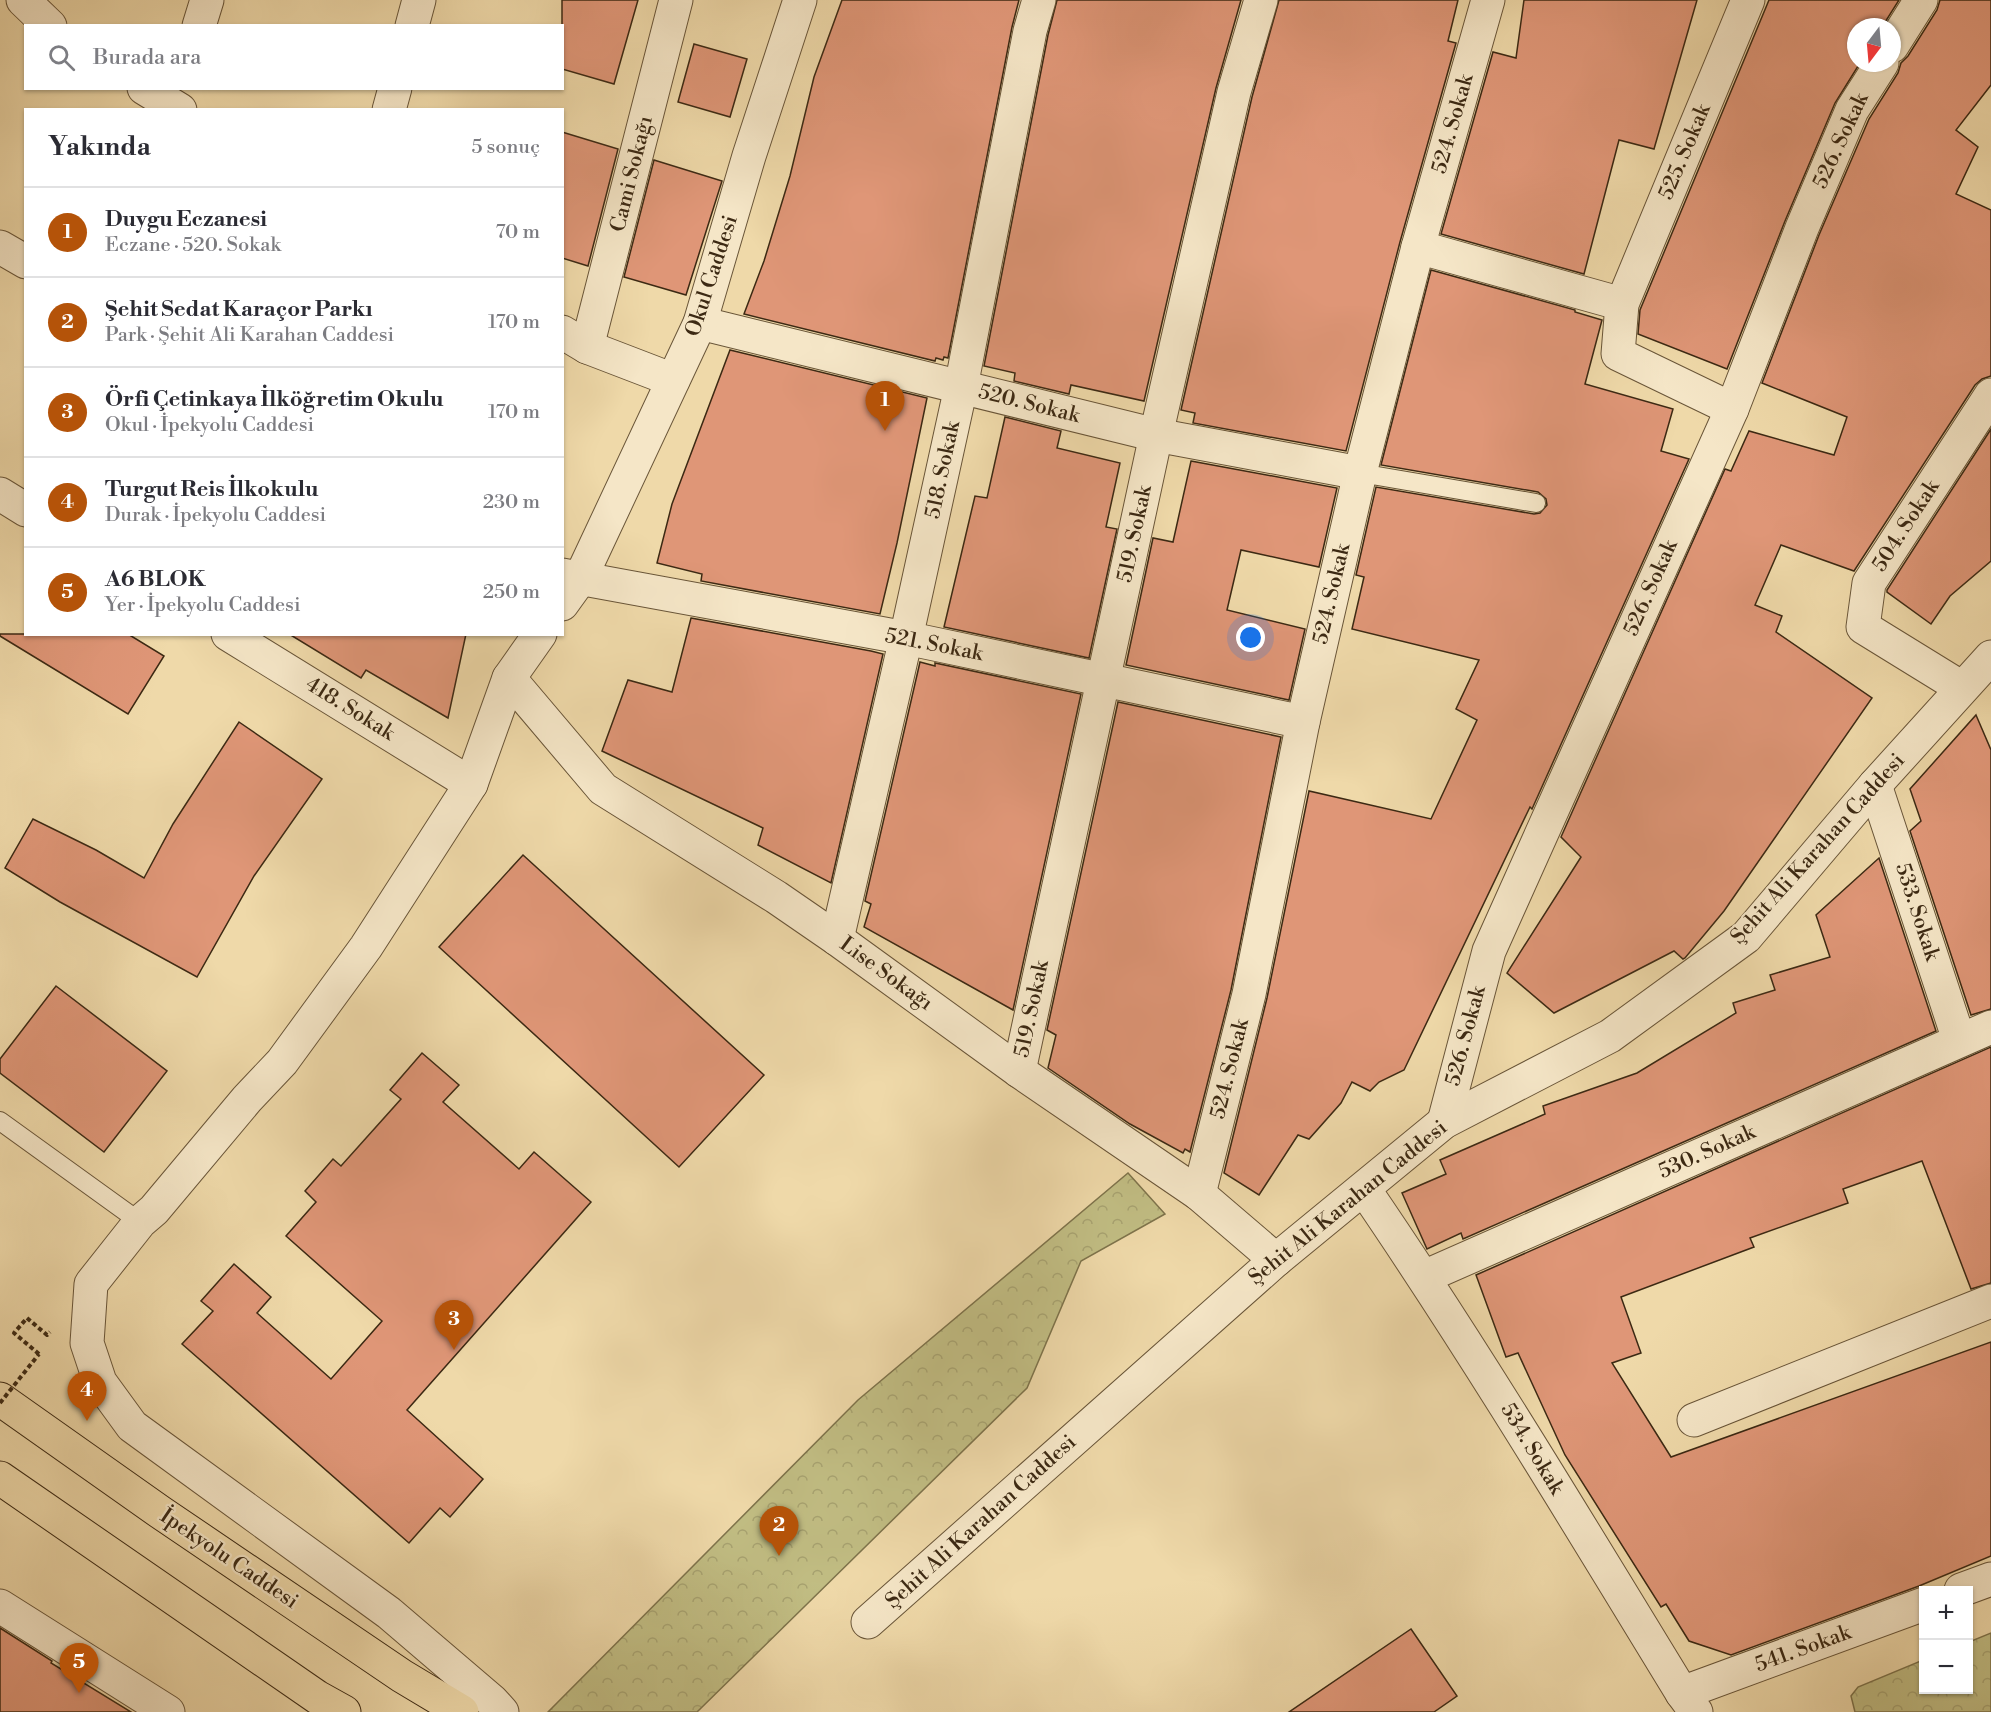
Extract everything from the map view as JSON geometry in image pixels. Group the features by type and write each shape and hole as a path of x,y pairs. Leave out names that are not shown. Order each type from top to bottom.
{"highway":[{"name":"İpekyolu Caddesi","path":"0,1401 286,1598 402,1676 462,1712"},
{"path":"0,1478 317,1697 344,1712"}],"street":[{"path":"23,0 48,24"},
{"path":"200,24 207,0"},
{"path":"413,24 419,0"},
{"name":"Cami Sokağı","path":"575,339 676,0"},
{"name":"Okul Caddesi","path":"568,586 700,323 749,156 801,0"},
{"name":"518. Sokak","path":"837,939 961,387 1030,31 1039,0"},
{"name":"519. Sokak","path":"1019,1071 1156,435 1234,92 1261,0"},
{"name":"524. Sokak","path":"1199,1194 1249,994 1303,722 1360,472 1418,247 1488,0"},
{"name":"525. Sokak","path":"1732,410 1618,354 1622,304 1748,0"},
{"path":"1901,32 1921,0"},
{"name":"526. Sokak","path":"1444,1122 1489,951 1732,410 1802,228 1852,110 1876,72"},
{"path":"149,90 178,102"},
{"path":"390,108 394,90"},
{"path":"0,247 24,261"},
{"path":"1418,247 1622,304"},
{"name":"520. Sokak","path":"700,323 1156,435 1360,472"},
{"path":"575,339 673,380"},
{"name":"504. Sokak","path":"1962,688 1863,627 1869,583 1991,395"},
{"path":"0,494 24,509"},
{"name":"521. Sokak","path":"568,586 906,638 1303,722"},
{"name":"418. Sokak","path":"231,636 471,784"},
{"path":"501,1712 492,1701 389,1613 132,1426 100,1382 87,1343 87,1319 91,1284 140,1222 154,1210 247,1099 282,1062 366,947 471,784 509,678 539,636"},
{"name":"Şehit Ali Karahan Caddesi","path":"868,1622 1276,1260 1444,1122 1610,1036 1746,937 1875,785 1991,657"},
{"name":"Lise Sokağı","path":"509,678 603,789 776,897 837,939 1019,1071 1199,1194 1276,1260"},
{"name":"533. Sokak","path":"1875,785 1959,1040"},
{"name":"530. Sokak","path":"1424,1277 1991,1027"},
{"name":"534. Sokak","path":"1364,1189 1501,1397 1689,1703"},
{"path":"1694,1420 1991,1301"},
{"path":"1972,1586 1991,1579"},
{"path":"0,1606 168,1712"},
{"name":"541. Sokak","path":"1689,1703 1919,1606"}],"lane":[{"path":"1360,472 1536,503"},
{"path":"0,1121 140,1222"}],"path":[{"path":"0,1401 39,1354 14,1334 27,1318 47,1335"}],"green space":[{"path":"1128,1173 1165,1214 1081,1261 1027,1388 697,1712 548,1712 858,1400"},
{"path":"1991,1633 1991,1712 1855,1712 1851,1696 1858,1687 1919,1662 1919,1694 1973,1694 1973,1640"}],"building":[{"path":"562,0 638,0 614,84 564,70 564,24 562,24"},
{"path":"842,0 1019,0 948,358 944,357 943,360 936,358 935,361 744,314 764,261 790,176 814,77"},
{"path":"1057,0 1241,0 1216,88 1144,401 1071,385 1069,394 1014,381 1015,373 984,366 1048,35"},
{"path":"1279,0 1458,0 1448,41 1456,43 1400,242 1346,451 1193,423 1195,413 1181,410 1252,97"},
{"path":"1524,0 1697,0 1654,149 1619,140 1584,274 1441,234 1493,52 1516,58"},
{"path":"1769,0 1899,0 1888,18 1847,18 1847,72 1854,72 1835,103 1785,221 1727,369 1638,334 1640,310"},
{"path":"1940,0 1991,0 1991,85 1956,130 1978,147 1956,194 1991,210 1991,376 1975,385 1854,571 1781,545 1755,605 1782,616 1776,632 1872,698 1724,911 1685,958 1683,959 1674,951 1554,1013 1507,973 1581,857 1561,837 1725,469 1731,471 1749,431 1834,455 1847,417 1762,383 1819,235 1869,119 1898,72 1901,72 1901,63 1908,56 1937,10"},
{"path":"694,44 747,59 730,117 678,102"},
{"path":"564,133 618,149 588,266 564,259"},
{"path":"654,160 722,181 686,295 624,277"},
{"path":"1431,270 1575,310 1575,312 1602,320 1585,384 1673,409 1661,451 1689,459 1532,809 1530,807 1404,1070 1379,1082 1370,1091 1352,1082 1341,1103 1309,1139 1298,1135 1259,1195 1224,1173 1267,998 1309,791 1431,819 1477,720 1456,709 1479,660 1352,629 1364,577 1356,575 1376,487 1534,514 1540,513 1547,505 1546,499 1538,492 1381,465"},
{"path":"730,350 927,398 880,614 701,581 702,574 657,563 672,504"},
{"path":"1005,417 1061,431 1057,448 1120,463 1106,527 1117,529 1089,658 944,627 975,496 987,498"},
{"path":"1991,429 1991,561 1950,596 1931,624 1887,590"},
{"path":"1191,461 1337,488 1319,567 1241,550 1227,610 1305,629 1289,700 1126,665 1153,538 1173,542"},
{"path":"691,618 883,654 831,883 758,845 763,828 602,751 628,680 672,692"},
{"path":"0,634 24,634 24,636 131,636 164,656 128,714"},
{"path":"292,636 466,636 448,718 366,670 361,678"},
{"path":"920,662 935,666 935,663 1081,694 1013,1010 864,927 871,904 865,901"},
{"path":"1118,702 1281,737 1231,990 1190,1152 1185,1149 1183,1153 1130,1124 1048,1068 1056,1035 1047,1030"},
{"path":"1976,715 1991,750 1991,1009 1971,1015 1910,831 1921,821 1910,789"},
{"path":"239,722 322,779 254,876 197,977 60,902 5,868 33,819 96,850 144,878 173,824"},
{"path":"523,855 764,1075 679,1167 439,947"},
{"path":"1879,858 1936,1031 1463,1239 1461,1233 1427,1249 1402,1193 1446,1174 1440,1160 1545,1114 1543,1106 1637,1073 1736,1013 1733,1003 1775,990 1770,975 1830,957 1816,915"},
{"path":"56,986 167,1071 104,1152 0,1073 0,1059"},
{"path":"1991,1047 1991,1283 1971,1289 1922,1161 1843,1189 1848,1203 1750,1238 1754,1247 1621,1297 1641,1353 1612,1363 1671,1457 1991,1342 1991,1556 1919,1586 1731,1655 1689,1641 1666,1604 1661,1607 1565,1455 1518,1353 1506,1357 1476,1275"},
{"path":"422,1053 459,1085 443,1102 519,1169 534,1152 591,1202 407,1410 483,1479 450,1517 440,1508 409,1543 182,1344 213,1311 201,1301 234,1264 271,1297 257,1313 331,1379 382,1321 286,1236 316,1202 305,1191 333,1159 341,1166 401,1099 390,1090"},
{"path":"0,1628 52,1661 51,1663 131,1712 0,1712"},
{"path":"1411,1629 1457,1696 1434,1712 1289,1712"}],"place":[{"name":"Duygu Eczanesi","path":"885,431"},
{"name":"Örfi Çetinkaya İlköğretim Okulu","path":"454,1350"},
{"name":"Turgut Reis İlkokulu","path":"87,1421"},
{"name":"Şehit Sedat Karaçor Parkı","path":"779,1556"},
{"name":"A6 BLOK","path":"79,1693"}]}
